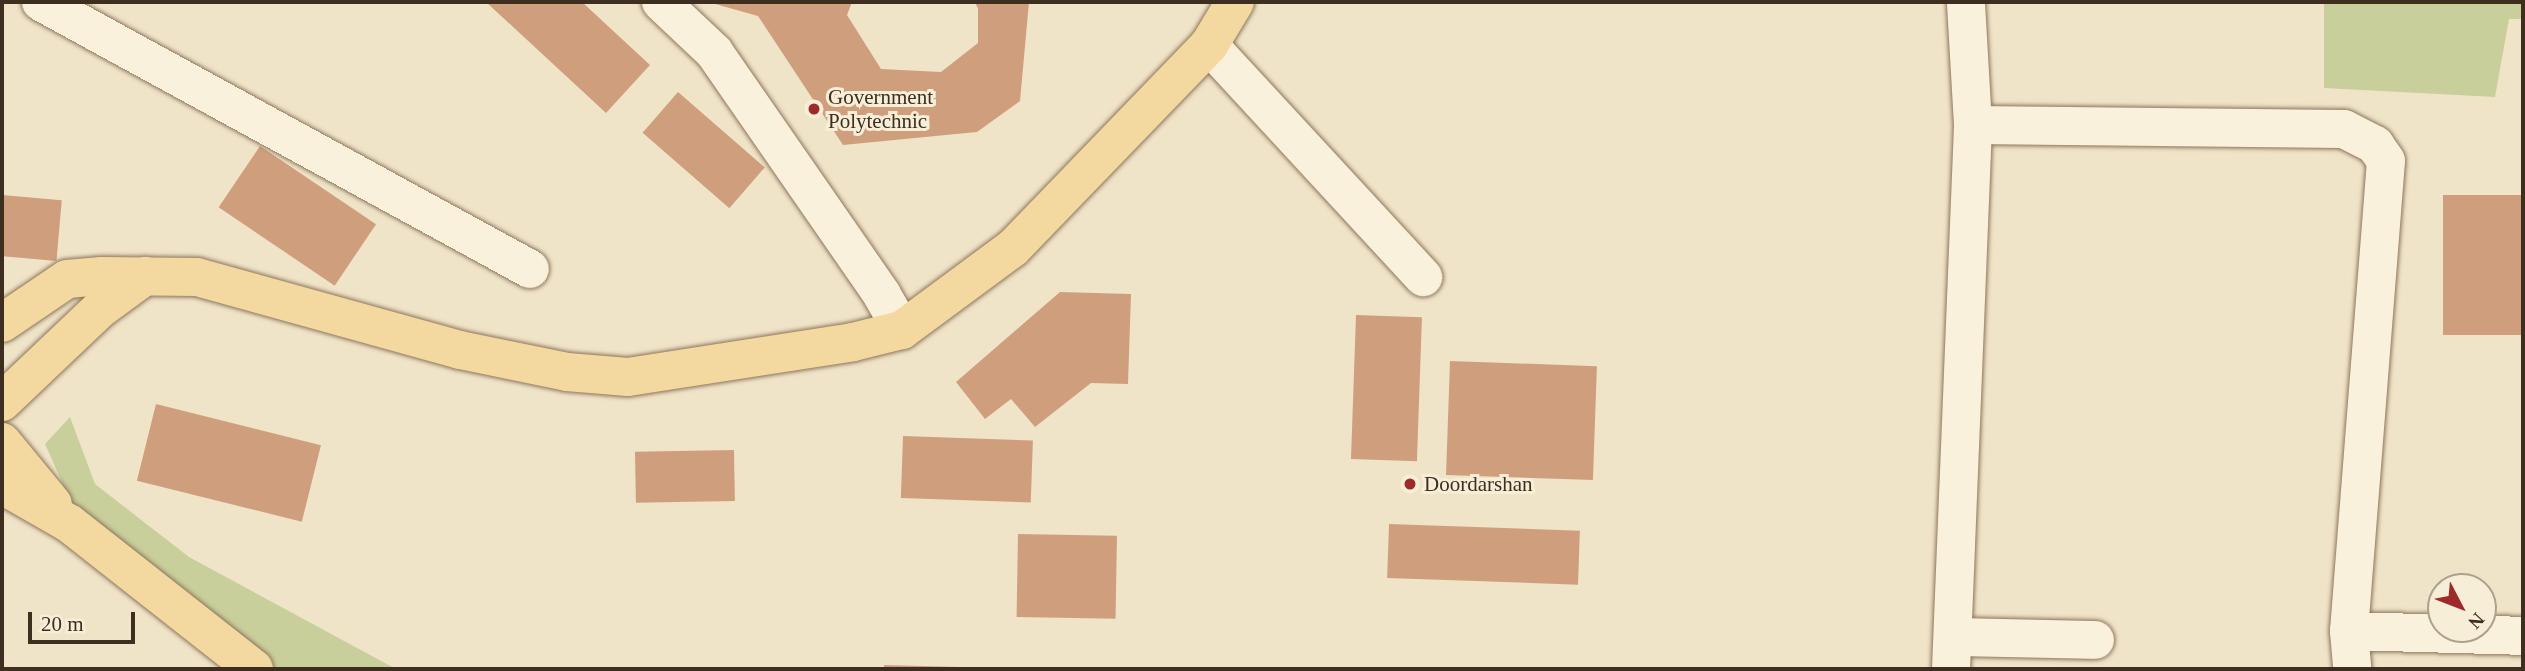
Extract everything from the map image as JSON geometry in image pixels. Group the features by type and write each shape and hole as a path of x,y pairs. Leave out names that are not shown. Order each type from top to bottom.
{"main road":[{"path":"2,323 67,279 197,277 460,350 567,372 628,377 853,342 902,330 1013,248 1209,45 1235,2"},
{"path":"2,402 100,309 145,276"},
{"path":"2,442 71,524"},
{"path":"2,485 71,524 254,669"}],"street":[{"path":"41,2 530,269"},
{"path":"661,2 714,52 882,295 902,330"},
{"path":"1966,2 1973,125 1952,653 2095,640"},
{"path":"1209,45 1423,277"},
{"path":"1973,125 2344,129 2375,145 2386,162 2349,631 2352,669"},
{"path":"2349,631 2523,636"}],"green space":[{"path":"2324,2 2523,2 2523,19 2509,19 2495,97 2324,88"},
{"path":"70,417 95,484 189,557 396,669 276,669 259,657 74,509 45,444"}],"building":[{"path":"486,2 582,2 650,65 606,113"},
{"path":"708,2 852,2 847,15 881,69 941,72 978,43 978,9 975,2 1029,2 1020,101 977,132 843,145 758,16"},
{"path":"678,92 765,167 729,208 643,133"},
{"path":"260,146 376,224 335,286 219,207"},
{"path":"2,195 62,200 56,261 2,256"},
{"path":"2443,195 2523,195 2523,335 2443,335"},
{"path":"1060,292 1131,294 1128,384 1091,383 1035,427 1011,399 985,419 956,382"},
{"path":"1356,315 1422,317 1417,461 1351,459"},
{"path":"1450,361 1597,366 1593,480 1446,475"},
{"path":"156,404 321,445 302,522 137,481"},
{"path":"903,436 1033,441 1031,502 901,498"},
{"path":"734,450 735,501 636,503 635,452"},
{"path":"1389,524 1580,531 1578,585 1387,578"},
{"path":"1018,534 1117,536 1116,619 1017,617"},
{"path":"884,665 961,667 961,669 884,669"}],"place":[{"name":"Government Polytechnic","path":"814,109"},
{"name":"Doordarshan","path":"1410,484"}]}
